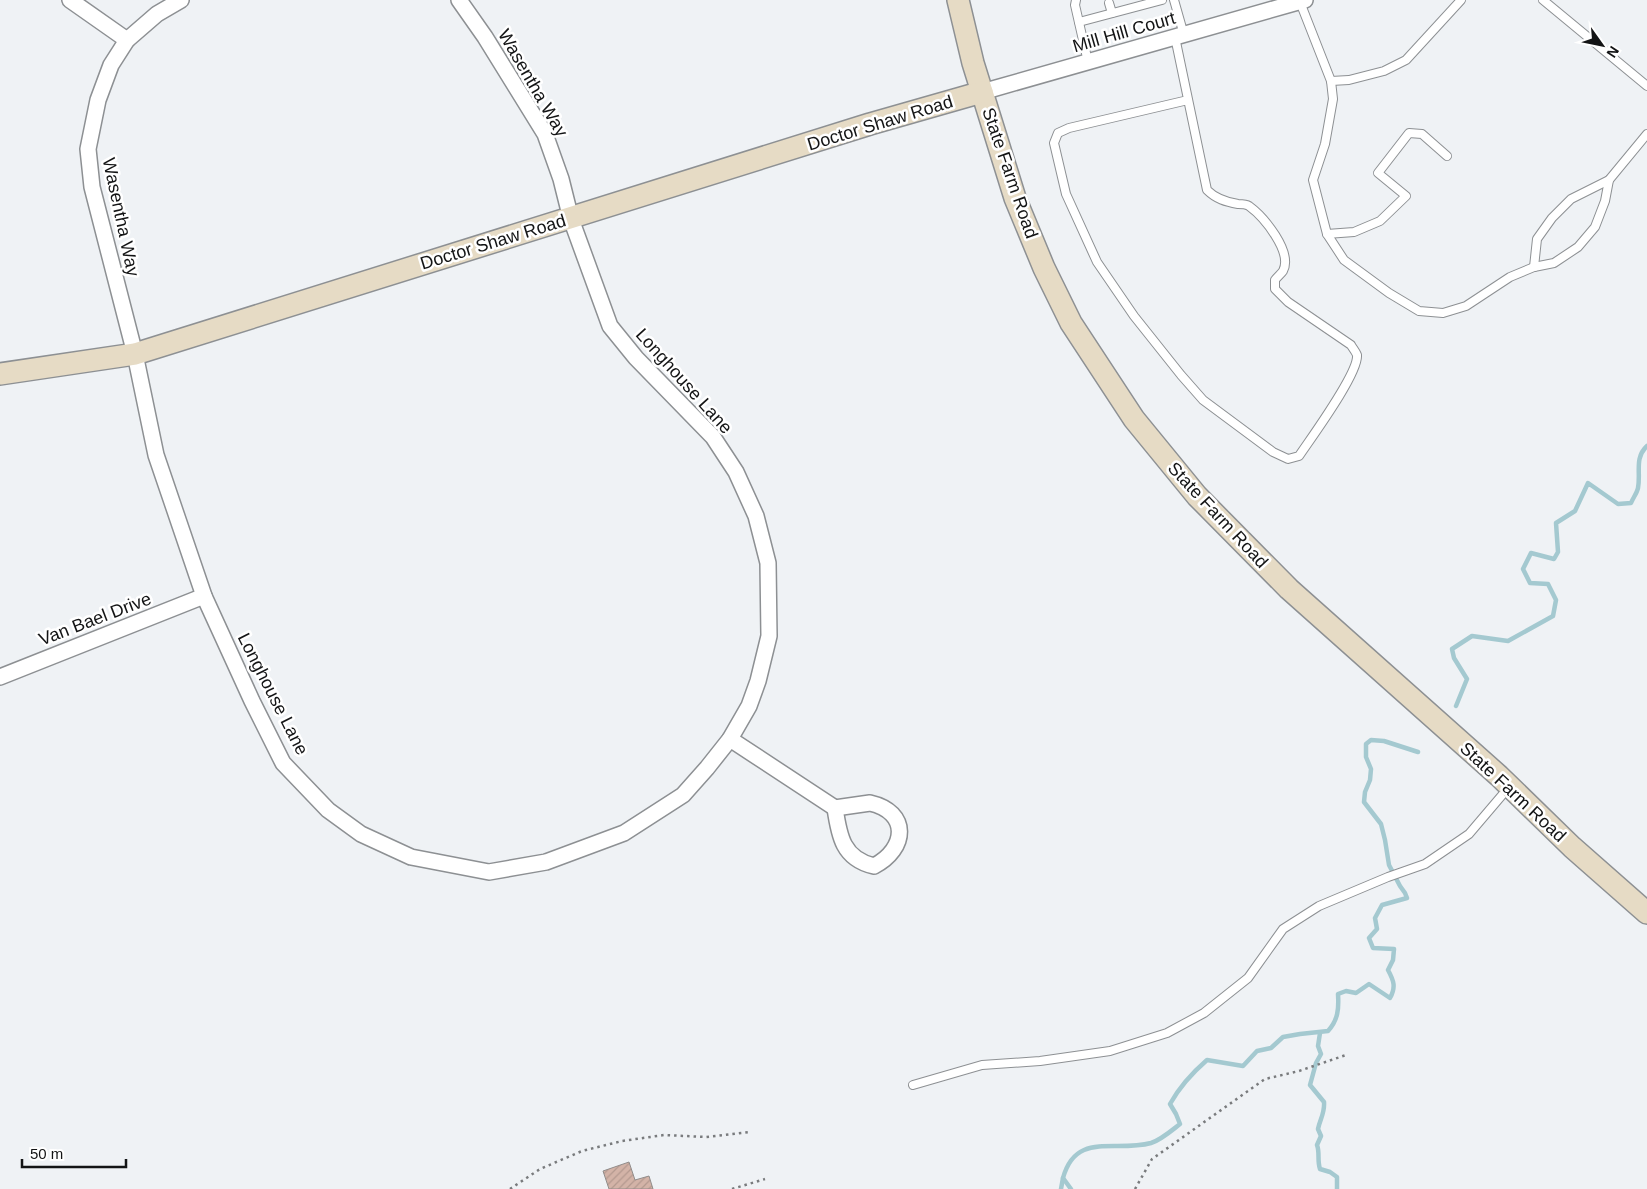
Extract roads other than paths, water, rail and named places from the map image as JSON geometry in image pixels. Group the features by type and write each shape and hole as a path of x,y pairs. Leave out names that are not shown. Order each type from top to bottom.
{"main road":[{"name":"State Farm Road","path":"958,0 982,92 1015,198 1044,268 1071,323 1134,419 1197,496 1289,589 1647,913"},
{"name":"Doctor Shaw Road","path":"0,374 134,354 861,127 982,92"}],"street":[{"path":"70,0 127,40"},
{"name":"Wasentha Way","path":"134,354 92,187 88,149 98,100 111,65 127,40 156,14 181,0"},
{"name":"Wasentha Way","path":"459,0 486,37 545,134 561,178 570,219"},
{"name":"Mill Hill Court","path":"982,92 1302,1"},
{"name":"Longhouse Lane","path":"134,354 156,455 204,596 252,701 283,763 328,810 360,834 411,857 489,872 546,862 624,833 683,795 730,739 752,698 769,636 768,563 756,516 736,472 713,437 636,358 610,326 570,219"},
{"name":"Van Bael Drive","path":"0,676 204,596"},
{"path":"730,739 835,808 870,803 879,805 893,814 898,822 900,837 896,847 886,860 874,866 864,864 854,858 846,848 838,829 835,808"}],"lane":[{"path":"1076,0 1088,62"},
{"path":"1079,22 1112,13 1135,3 1162,0"},
{"path":"1174,0 1188,100 1207,190 1215,198 1248,205 1264,220 1281,244 1285,254 1284,270 1275,280 1275,289 1288,302 1351,345 1357,354 1348,383 1300,456 1288,459 1273,452 1203,400 1134,316 1097,262 1066,194 1054,143 1058,133 1069,128 1188,100"},
{"path":"1331,81 1349,80 1384,71 1406,60 1461,0"},
{"path":"1543,0 1647,86"},
{"path":"1302,1 1331,81 1333,99 1325,144 1314,180 1327,234 1344,260 1388,293 1419,311 1443,313 1466,306 1510,277 1534,267 1554,263 1578,247 1595,227 1609,180"},
{"path":"1109,3 1112,13"},
{"path":"1327,234 1354,232 1380,222 1406,196 1378,173 1409,133 1422,134 1447,156"},
{"path":"1534,267 1537,239 1552,218 1571,199 1609,180 1647,134"},
{"path":"914,1085 982,1065 1040,1061 1110,1051 1167,1033 1204,1013 1248,978 1283,928 1318,906 1425,864 1469,834 1509,787"}],"waterway":[{"path":"1456,706 1467,679 1454,658 1452,649 1472,636 1508,641 1553,616 1556,600 1548,584 1530,583 1523,569 1531,553 1554,559 1558,552 1556,523 1575,511 1588,483 1618,504 1631,503 1638,488 1639,461 1647,446"},
{"path":"1071,1189 1063,1178 1069,1163 1077,1154 1087,1149 1098,1147 1155,1142 1180,1124 1170,1104 1187,1080 1207,1060 1243,1066 1257,1051 1271,1048 1283,1037 1328,1031 1334,1023 1337,1014 1338,994 1346,991 1356,993 1369,984 1390,998 1394,984 1388,970 1393,960 1394,949 1373,948 1369,938 1377,929 1375,918 1382,905 1407,898 1389,865 1381,824 1364,802 1371,769 1366,757 1366,744 1371,740 1384,741 1418,752"},
{"path":"1320,1033 1318,1046 1321,1054 1316,1063 1310,1085 1324,1102 1318,1129 1321,1136 1317,1145 1319,1166 1320,1169 1330,1172 1337,1177 1337,1189"},
{"path":"1061,1189 1063,1178"}]}
